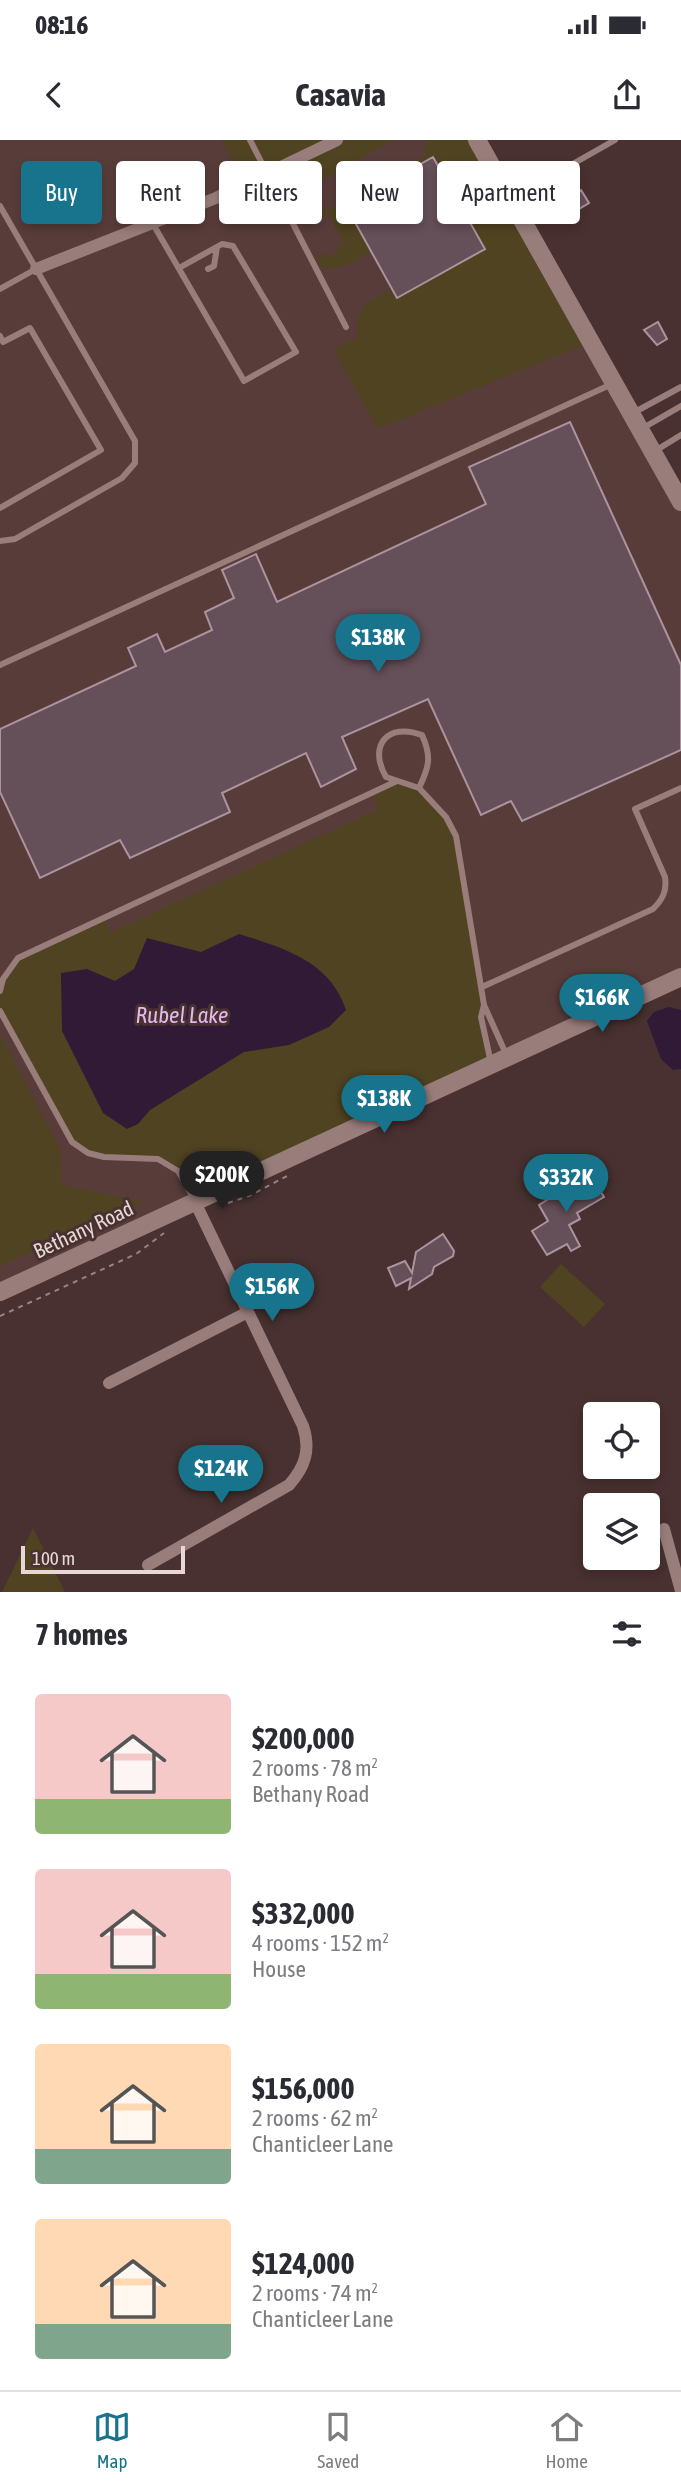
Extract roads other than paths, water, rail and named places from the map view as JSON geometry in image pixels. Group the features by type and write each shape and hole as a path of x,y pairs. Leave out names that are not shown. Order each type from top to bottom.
{"main road":[{"path":"477,140 489,161"},
{"path":"525,224 681,502"},
{"name":"Bethany Road","path":"0,1292 681,977"}],"street":[{"path":"296,161 337,140"},
{"path":"36,269 147,224"},
{"path":"148,1566 289,1485 303,1466 308,1440 195,1202"},
{"path":"108,1383 248,1312"},
{"path":"664,1529 681,1591"}],"lane":[{"path":"250,140 260,161"},
{"path":"578,161 615,140"},
{"path":"0,206 135,441 135,463 122,478 15,539 0,541"},
{"path":"153,224 178,268 186,282 244,381 296,352 233,246 217,247 178,268"},
{"path":"292,224 346,327"},
{"path":"208,269 214,266 217,247"},
{"path":"0,289 36,269"},
{"path":"186,282 194,277"},
{"path":"0,336 3,342 30,328 101,450 0,508"},
{"path":"0,665 614,383"},
{"path":"636,421 681,387"},
{"path":"636,421 681,406"},
{"path":"653,452 681,435"},
{"path":"419,789 430,764 428,748 422,734 409,730 396,731 384,738 378,751 379,765 386,777 419,789 446,817 456,836 484,1005 499,1060"},
{"path":"0,991 3,979 18,958 397,781"},
{"path":"482,987 653,909 663,899 667,887 635,810 681,788"},
{"path":"484,1005 481,1017 499,1060"},
{"path":"0,1011 72,1142 88,1153 104,1157 158,1159 178,1171 195,1202"}],"water":[{"name":"Rubel Lake","path":"239,934 288,951 317,968 339,993 346,1010 329,1027 289,1045 244,1052 150,1110 138,1124 127,1129 103,1113 62,1031 61,973 87,969 115,981 134,969 147,938 201,952"},
{"path":"669,1007 681,1010 681,1069 673,1070 661,1059 647,1021 654,1012"}]}
